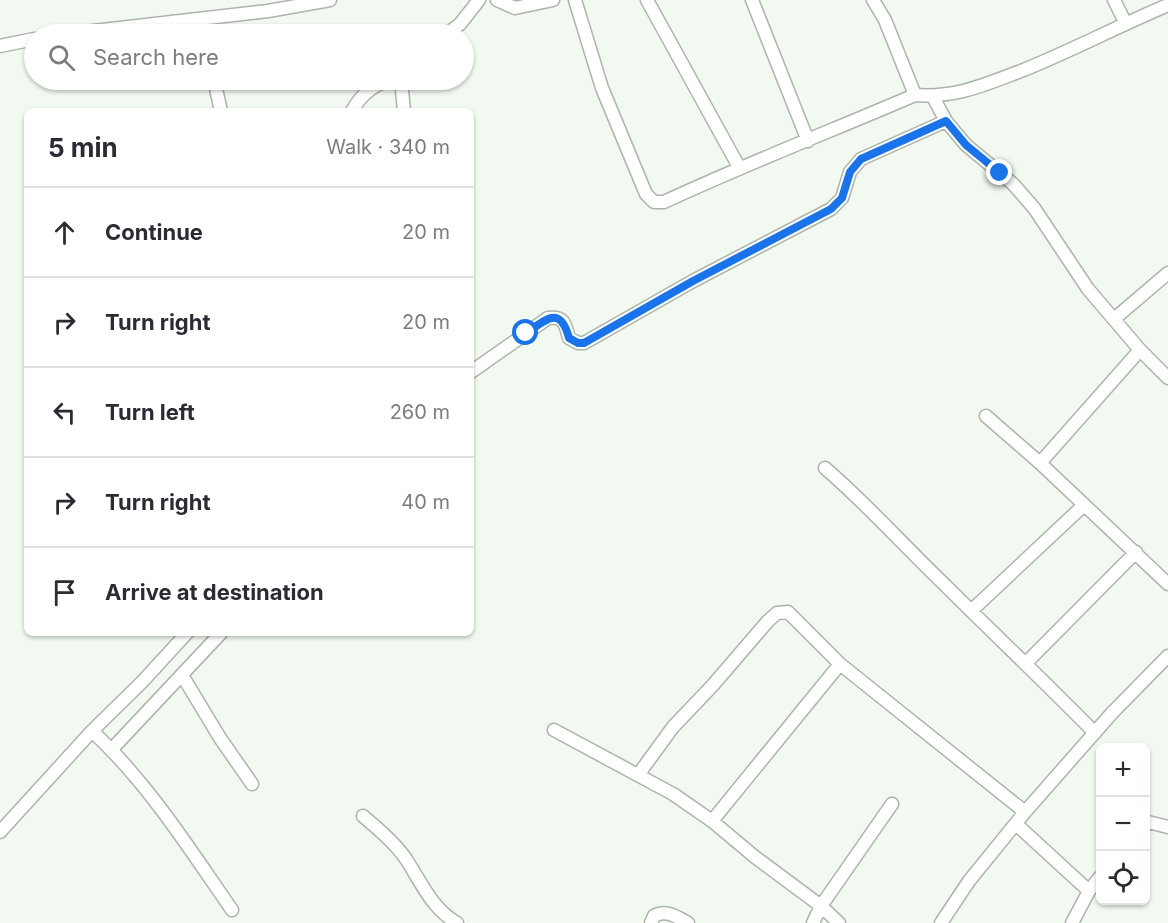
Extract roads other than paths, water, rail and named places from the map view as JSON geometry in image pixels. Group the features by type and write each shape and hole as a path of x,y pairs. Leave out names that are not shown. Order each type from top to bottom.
{"street":[{"path":"163,24 268,11 330,0"},
{"path":"460,24 479,0"},
{"path":"496,0 515,8 553,0"},
{"path":"575,0 602,88 646,194 654,202 664,202 739,167 808,141 915,95 933,97 970,91 1056,57 1168,5"},
{"path":"647,0 739,167"},
{"path":"752,0 808,141"},
{"path":"873,0 885,20 915,95"},
{"path":"1114,0 1126,24"},
{"path":"201,20 202,24"},
{"path":"0,46 24,41"},
{"path":"216,90 220,108"},
{"path":"354,108 359,98 368,90"},
{"path":"402,90 404,108"},
{"path":"933,97 946,121 966,145 1013,184 1028,201 1077,273 1140,350 1168,378"},
{"path":"474,370 548,318 557,317 563,321 569,338 578,343 584,343 693,281 831,209 842,198 850,172 861,159 946,121"},
{"path":"1114,319 1168,273"},
{"path":"1040,463 1140,350"},
{"path":"986,416 1040,463 1168,584"},
{"path":"825,468 877,515 1095,733"},
{"path":"971,611 1084,505"},
{"path":"1026,663 1136,552"},
{"path":"638,775 672,728 714,685 768,621 777,613 788,612 840,664 1025,812"},
{"path":"0,832 92,731 184,636"},
{"path":"112,749 218,636"},
{"path":"941,923 969,881 1025,812 1168,656"},
{"path":"712,821 840,664"},
{"path":"182,675 220,738 252,784"},
{"path":"554,730 673,794 712,821 755,857 821,906 839,923"},
{"path":"92,731 112,749 163,812 232,910"},
{"path":"813,923 821,906 892,804"},
{"path":"363,816 404,856 434,905 457,923"},
{"path":"1150,822 1168,827"},
{"path":"1016,824 1089,891"},
{"path":"1072,923 1089,891 1096,883"},
{"path":"651,923 654,915 663,913 688,923"}]}
